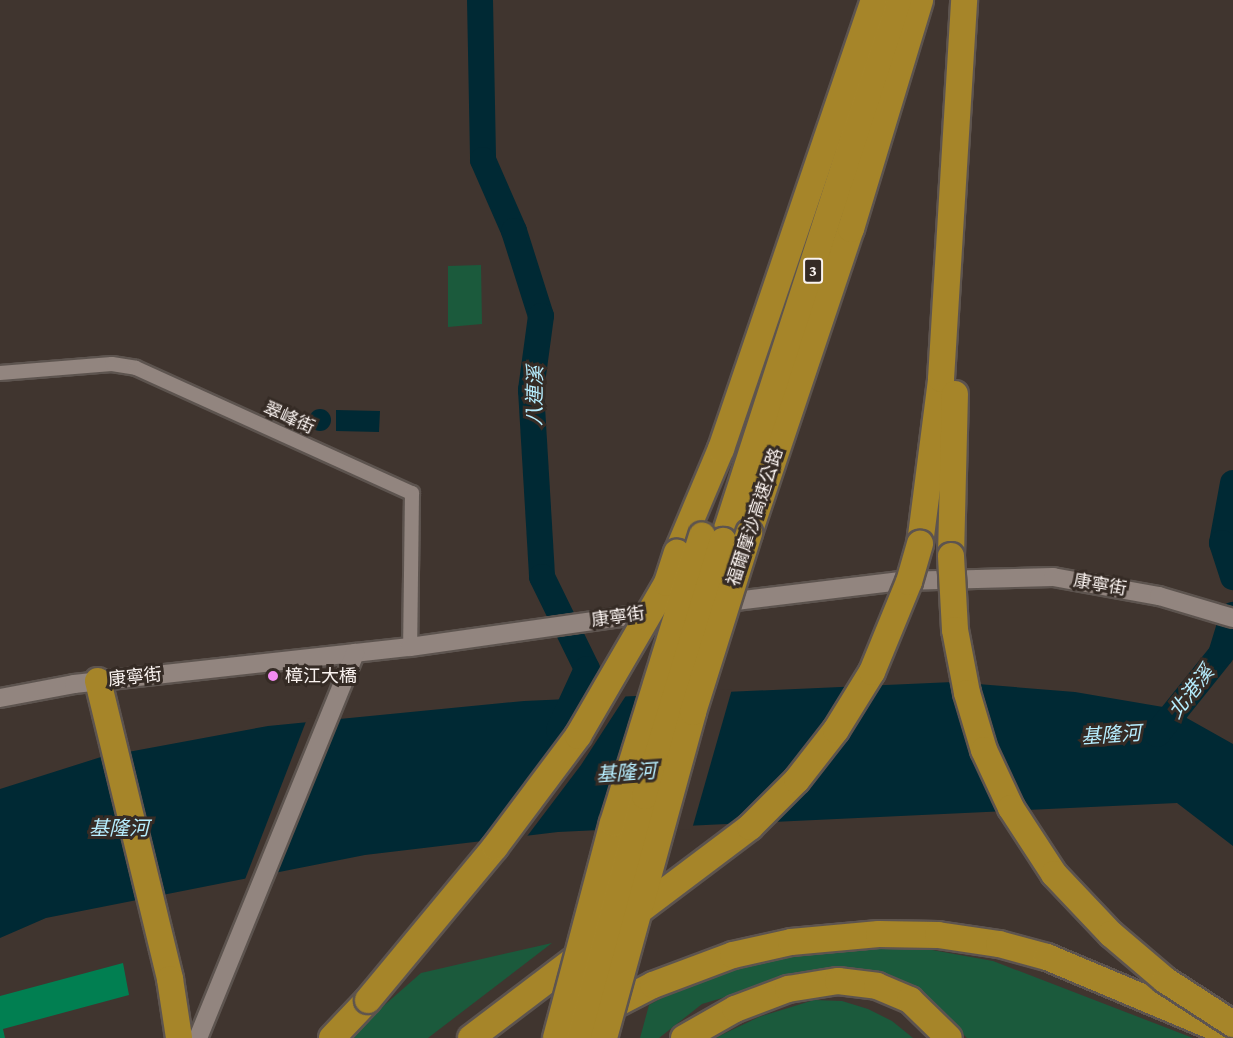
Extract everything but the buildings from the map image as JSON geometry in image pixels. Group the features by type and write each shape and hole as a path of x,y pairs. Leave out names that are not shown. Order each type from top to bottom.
{"highway":[{"path":"332,1038 368,1000 495,847 578,736 667,583 677,553 721,449 874,0"},
{"name":"福爾摩沙高速公路","path":"581,1038 713,538 898,0"},
{"name":"福爾摩沙高速公路","path":"603,1038 693,712 749,533 851,229 920,0"},
{"path":"471,1038 750,827 797,780 836,730 872,672 909,582 920,544 933,463 950,256 964,0"},
{"path":"950,256 956,364 951,556 955,630 967,693 984,750 1011,808 1054,874 1111,934 1165,980 1233,1024"},
{"path":"554,1038 613,823 713,538 721,449"},
{"path":"98,681 111,723 170,979 179,1038"},
{"path":"554,1038 652,985 733,955 791,942 879,934 958,938 1047,957 1233,1035"},
{"path":"684,1038 735,1009 788,989 838,981 877,986 910,1000 950,1038"}],"street":[{"name":"翠峰街","path":"0,373 112,364 136,368 412,493 410,646"},
{"name":"康寧街","path":"0,698 98,681 486,637 901,580 1053,577 1159,596 1233,618"},
{"path":"198,1038 355,653"}],"green space":[{"path":"481,265 482,324 448,327 448,266"},
{"path":"552,943 428,1038 347,1038 421,973"},
{"path":"847,947 921,948 993,961 1193,1038 967,1038 919,992 870,976 816,970 702,1004 659,1038 640,1038 649,1005 689,983 775,957"},
{"path":"123,963 129,995 3,1029 5,1038 0,1038 0,996"},
{"path":"814,1000 842,1001 868,1009 892,1021 913,1038 715,1038 759,1017"}],"water":[{"path":"316,409 324,409 331,416 331,424 324,431 316,431 309,424 309,416"},
{"path":"336,410 380,411 379,432 336,431"},
{"name":"基隆河","path":"953,682 1075,692 1169,708 1233,744 1233,846 1177,803 558,832 365,855 46,918 0,938 0,789 101,757 268,726 524,701"}],"pier":[{"path":"732,689 692,829 615,833 658,692"},
{"path":"627,694 581,765 525,839 485,844 590,695"},
{"path":"335,716 270,877 244,882 307,719"}],"waterway":[{"name":"八連溪","path":"480,0 483,160 514,231 541,316 531,390 542,577 587,669 559,730"},
{"name":"北港溪","path":"1233,483 1222,543 1233,577"},
{"name":"北港溪","path":"1157,734 1221,654 1233,615"}],"place":[{"name":"樟江大橋","path":"273,676"}]}
